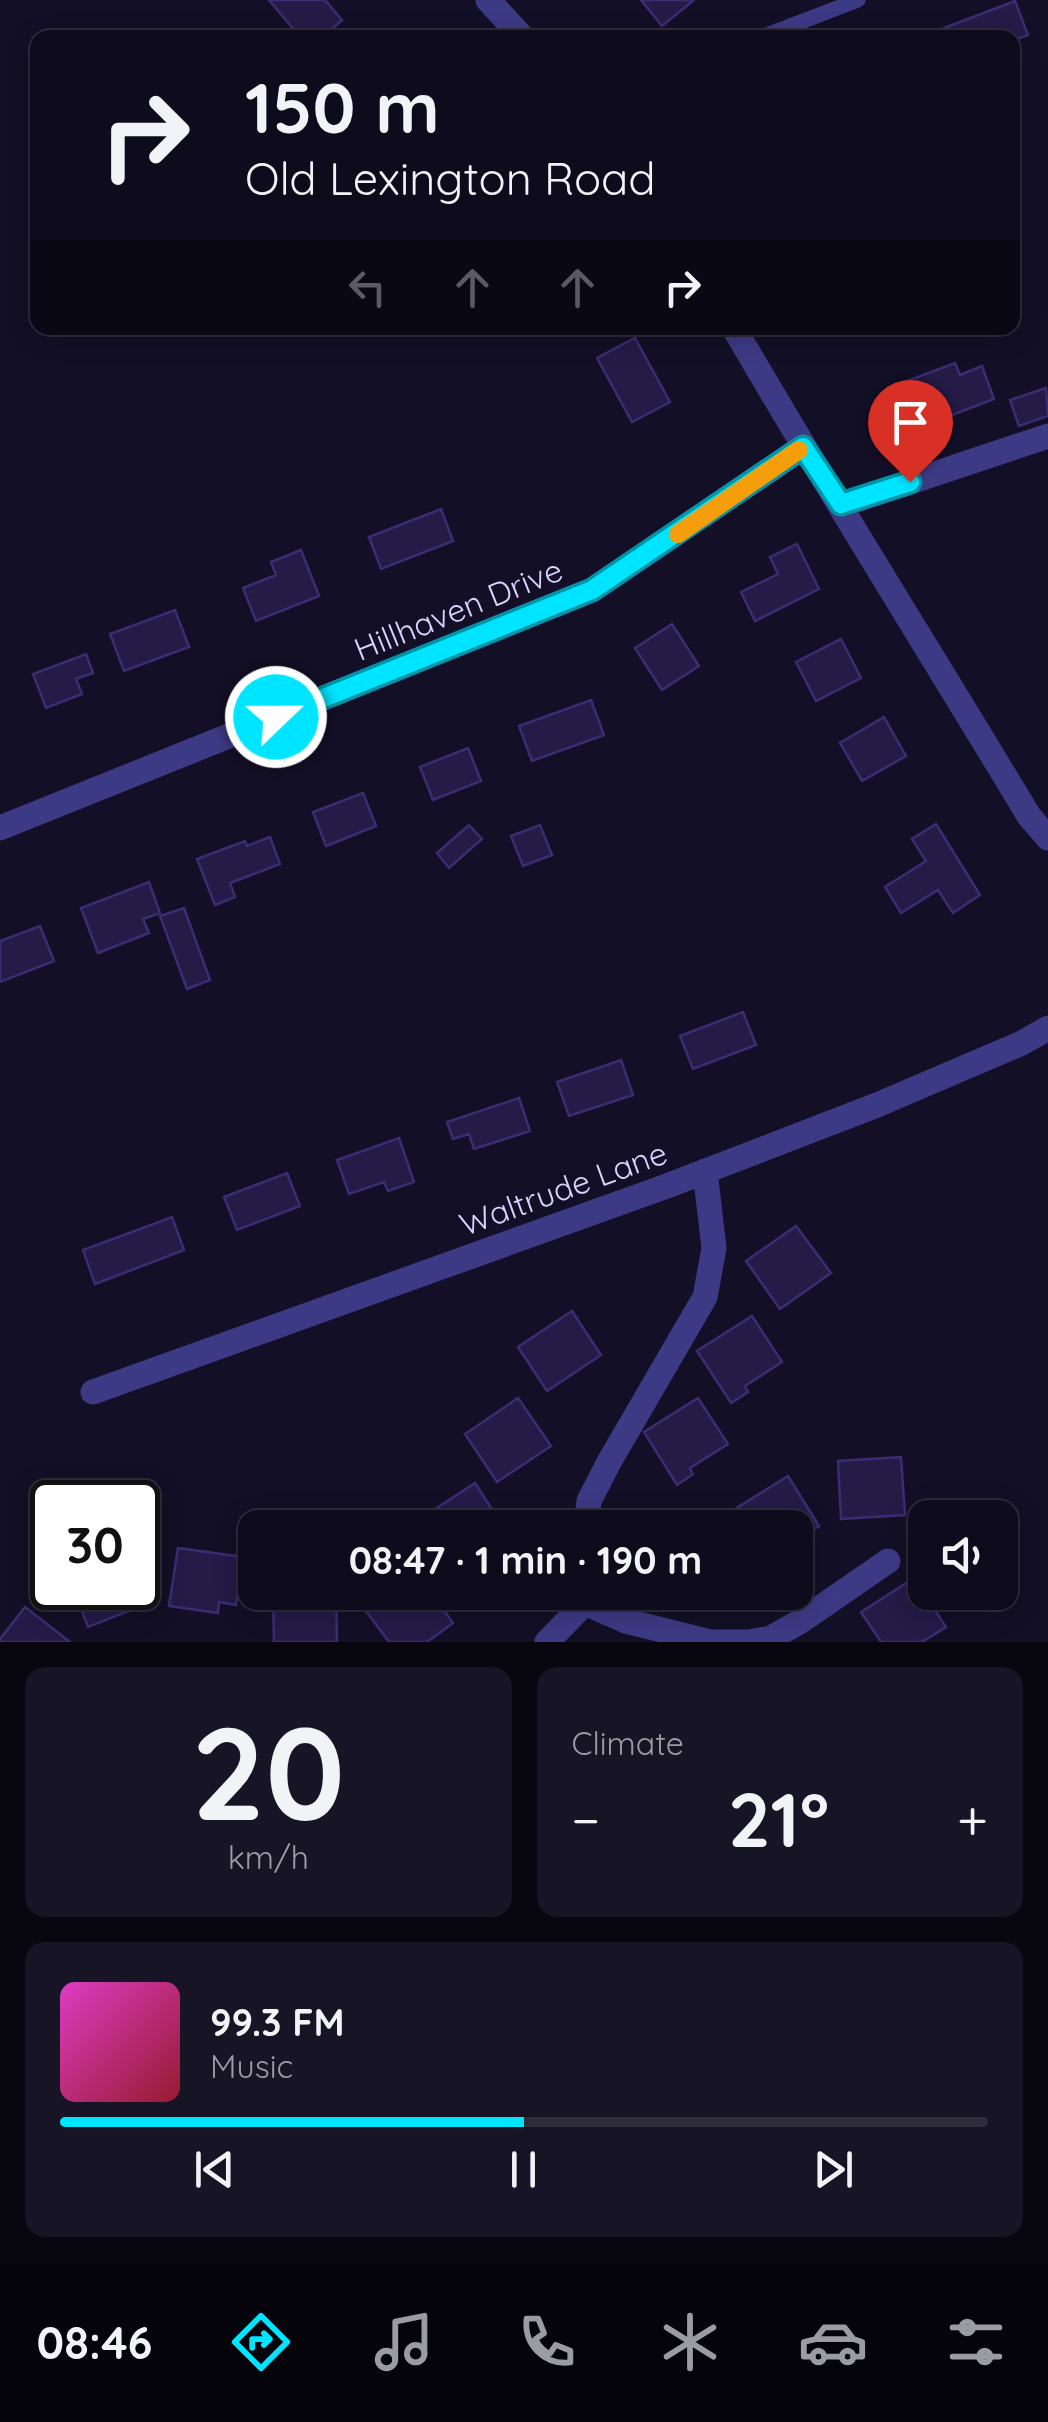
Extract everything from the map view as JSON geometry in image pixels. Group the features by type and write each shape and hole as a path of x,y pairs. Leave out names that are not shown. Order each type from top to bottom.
{"street":[{"path":"488,0 516,30"},
{"path":"738,335 1029,816 1048,838"},
{"path":"841,504 1048,436"},
{"name":"Hillhaven Drive","path":"0,828 592,590 803,447"},
{"name":"Waltrude Lane","path":"93,1392 705,1172 877,1105 1022,1043 1048,1028"},
{"path":"588,1510 602,1474 705,1298 714,1248 705,1172"},
{"path":"607,1610 626,1620 712,1642 750,1642 771,1638 801,1621 888,1561"},
{"path":"546,1642 574,1610"}],"lane":[{"path":"779,30 858,0"}],"building":[{"path":"269,0 325,0 342,20 330,30 294,30"},
{"path":"641,0 694,0 662,26"},
{"path":"1015,1 1028,35 1020,38 1020,30 939,30"},
{"path":"635,338 670,402 632,422 597,358"},
{"path":"955,363 960,375 982,366 994,399 916,429 899,384"},
{"path":"1046,388 1048,416 1019,426 1010,400"},
{"path":"441,509 453,541 381,569 369,537"},
{"path":"797,544 819,589 755,621 741,592 778,574 770,557"},
{"path":"301,550 319,596 256,621 243,588 276,575 271,562"},
{"path":"175,610 189,647 124,671 110,634"},
{"path":"672,624 699,666 662,690 635,648"},
{"path":"841,639 861,678 816,701 796,662"},
{"path":"86,654 93,673 76,679 82,694 46,708 33,674"},
{"path":"591,700 604,735 532,761 519,726"},
{"path":"884,717 906,756 862,781 840,743"},
{"path":"468,748 481,781 433,800 420,767"},
{"path":"363,793 376,826 326,846 313,812"},
{"path":"936,824 980,895 953,913 938,890 901,913 885,887 926,861 912,839"},
{"path":"469,825 482,839 449,868 437,853"},
{"path":"540,825 552,855 523,866 511,836"},
{"path":"270,837 280,864 230,883 235,897 215,905 197,859 245,841 247,846"},
{"path":"149,882 160,913 143,919 149,933 98,953 81,908"},
{"path":"184,908 210,980 187,989 160,916"},
{"path":"40,926 54,961 0,982 0,941"},
{"path":"743,1012 756,1045 693,1069 680,1036"},
{"path":"621,1060 633,1095 569,1116 557,1082"},
{"path":"519,1098 530,1131 474,1149 469,1134 453,1139 447,1122"},
{"path":"399,1138 414,1182 388,1191 384,1182 349,1194 337,1160"},
{"path":"287,1173 300,1206 237,1230 224,1197"},
{"path":"172,1217 184,1250 95,1284 83,1250"},
{"path":"796,1226 831,1273 780,1309 746,1261"},
{"path":"572,1311 601,1355 547,1391 518,1347"},
{"path":"752,1316 782,1362 745,1386 748,1392 731,1403 697,1351"},
{"path":"518,1398 551,1446 497,1482 465,1434"},
{"path":"698,1398 728,1444 690,1468 693,1474 677,1485 644,1432"},
{"path":"901,1457 905,1515 841,1519 838,1461"},
{"path":"788,1476 809,1510 736,1510"},
{"path":"475,1483 492,1510 434,1510"},
{"path":"178,1548 238,1556 236,1605 219,1602 218,1613 169,1606"},
{"path":"908,1582 908,1610 935,1610 946,1627 922,1642 881,1642 861,1612"},
{"path":"25,1607 70,1642 0,1642"},
{"path":"81,1610 132,1610 88,1627"},
{"path":"273,1610 336,1610 337,1642 274,1642"},
{"path":"444,1610 453,1623 427,1642 389,1642 366,1611"}],"slow traffic":[{"path":"678,534 799,450"}],"route":[{"path":"276,717 592,590 803,447 841,504 910,482"}]}
